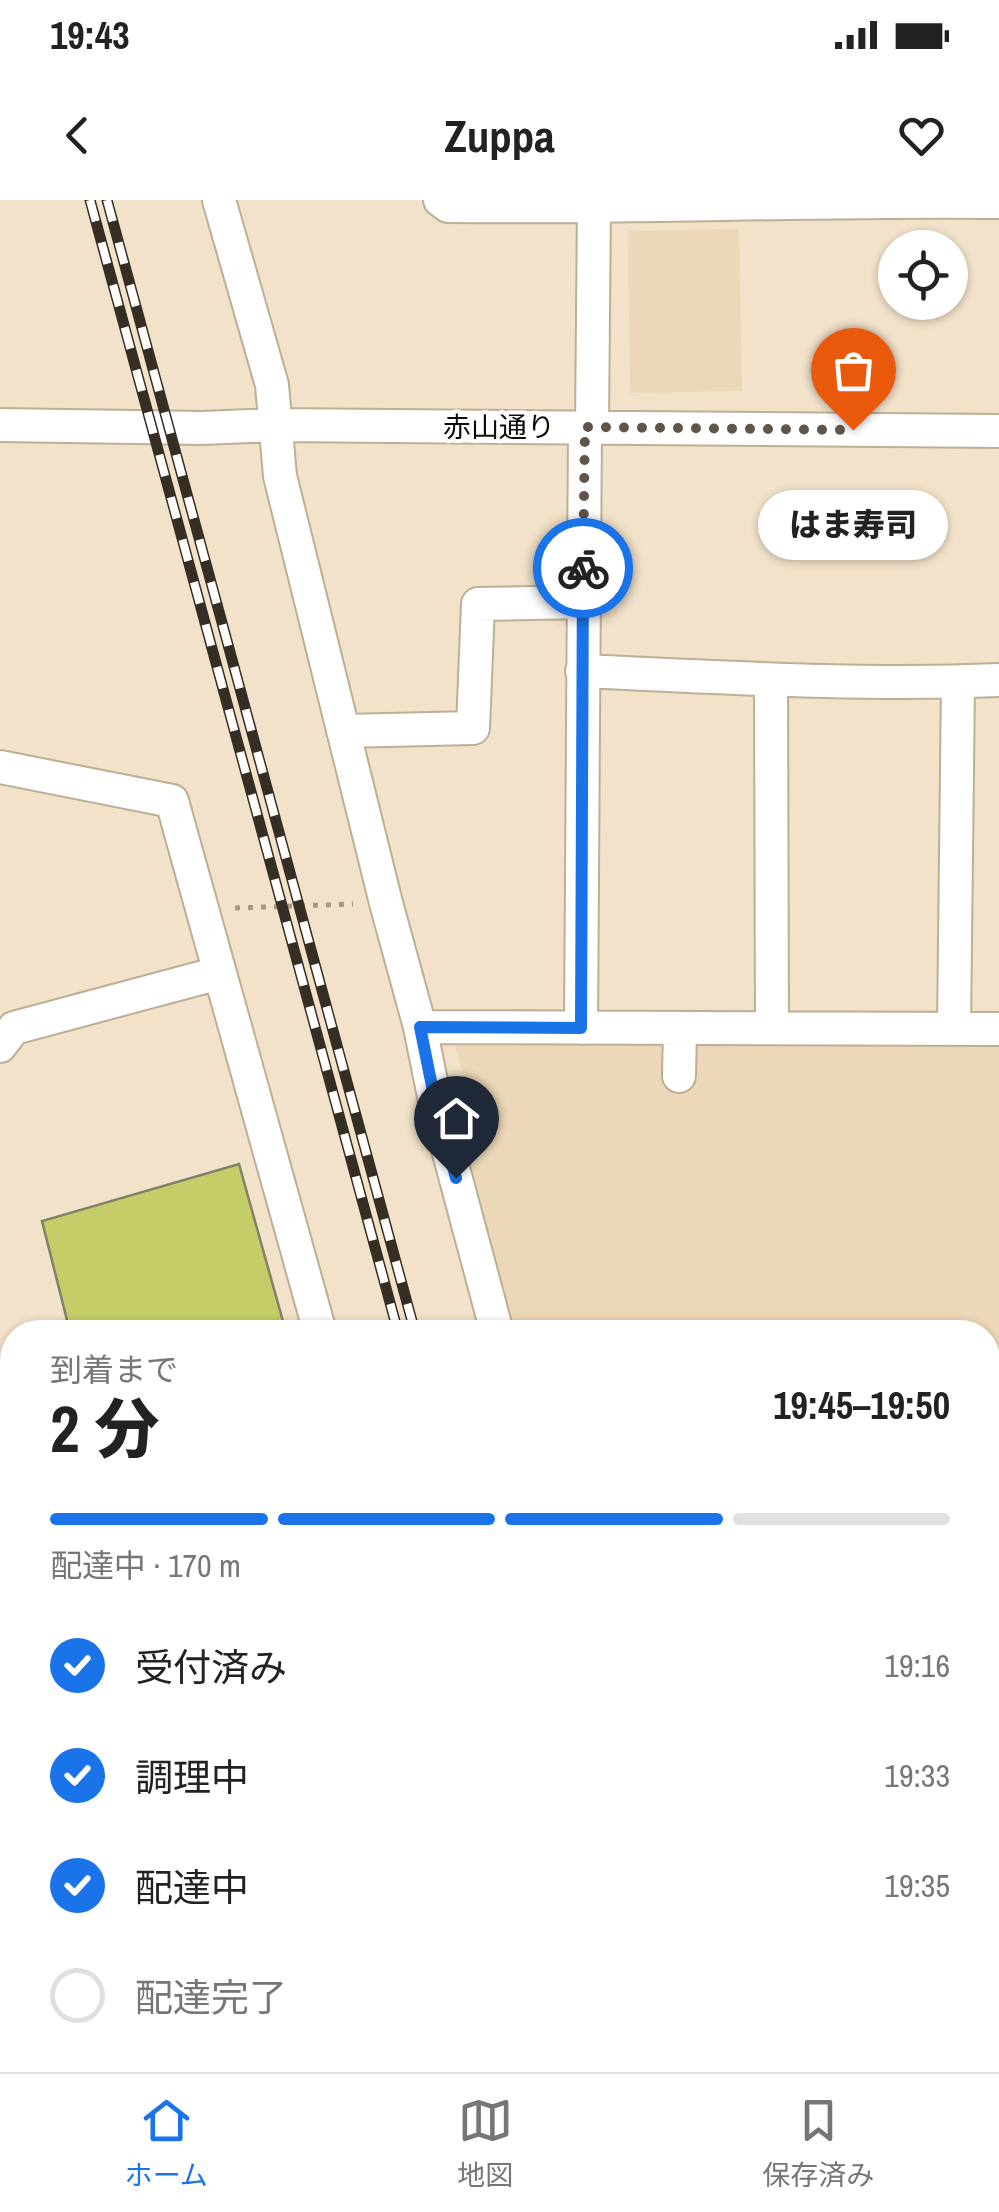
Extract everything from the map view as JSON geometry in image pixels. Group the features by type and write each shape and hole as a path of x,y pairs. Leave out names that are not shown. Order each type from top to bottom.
{"street":[{"path":"219,200 272,385 280,476 420,1027 435,1101 494,1320"},
{"path":"440,200 448,206 999,202"},
{"path":"581,1028 582,602 594,204"},
{"name":"赤山通り","path":"0,425 999,431"},
{"path":"344,731 474,728 478,604 582,602"},
{"path":"582,670 772,680 999,680"},
{"path":"772,680 772,1028"},
{"path":"954,1029 958,682"},
{"path":"0,766 172,801 317,1320"},
{"path":"0,1046 14,1028 220,973"},
{"path":"420,1027 999,1030"},
{"path":"680,1028 680,1076"}],"path":[{"path":"202,908 386,904"}],"shaded area":[{"path":"739,229 742,391 630,393 628,231"},
{"path":"454,1041 999,1044 999,1320 510,1320 450,1101 455,1088 467,1087"}],"building":[{"path":"239,1164 283,1320 67,1320 42,1221"}],"railway":[{"path":"90,200 395,1320"},
{"path":"107,200 412,1320"}],"way so far":[{"path":"583,568 585,427 853,430"}],"place":[{"name":"はま寿司","path":"853,430"}],"route":[{"path":"456,1178 420,1027 581,1028 583,568"}]}
